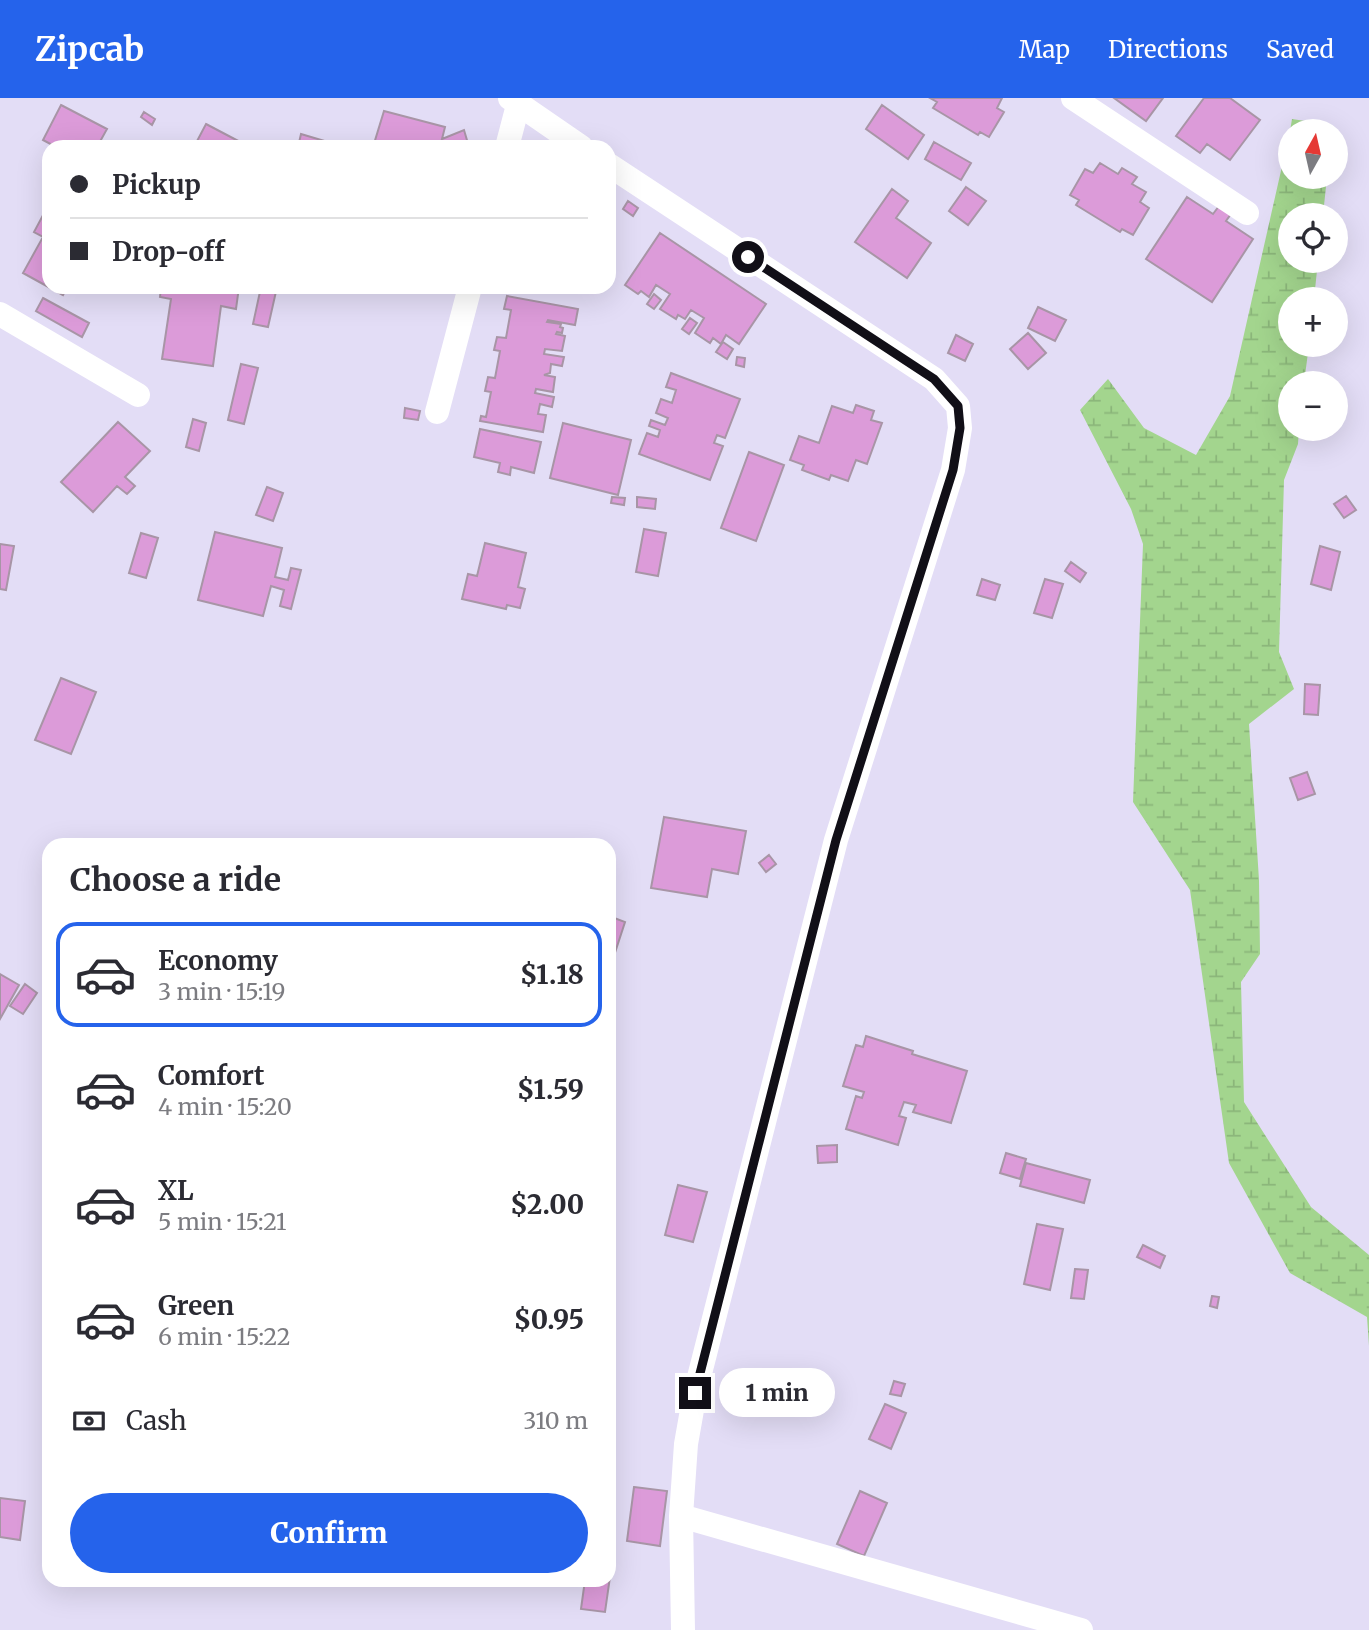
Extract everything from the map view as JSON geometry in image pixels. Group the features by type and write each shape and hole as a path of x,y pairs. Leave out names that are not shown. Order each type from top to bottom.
{"street":[{"path":"1073,98 1247,213"},
{"path":"508,140 514,102 571,140"},
{"path":"616,170 934,379 958,406 960,428 953,470 836,840 695,1393 686,1444 681,1516 683,1630"},
{"path":"437,412 468,294"},
{"path":"0,314 138,395"},
{"path":"681,1516 1082,1630"}],"green space":[{"path":"1278,184 1278,189 1326,189 1324,203 1278,203 1278,273 1317,273 1315,287 1278,287 1278,357 1307,357 1306,371 1278,371 1278,441 1298,441 1284,480 1279,652 1294,689 1249,724 1259,880 1260,954 1241,982 1244,1102 1311,1207 1369,1255 1369,1346 1367,1317 1290,1273 1229,1163 1190,890 1133,802 1143,544 1131,509 1080,410 1108,379 1144,428 1196,455 1230,396"}],"building":[{"path":"930,98 1002,98 997,108 1004,112 989,137 980,132 978,135 933,108 937,102"},
{"path":"1114,98 1163,98 1146,121"},
{"path":"1204,98 1230,98 1260,120 1230,160 1207,144 1200,153 1176,136"},
{"path":"61,105 107,129 101,140 43,140"},
{"path":"882,105 924,135 908,159 866,129"},
{"path":"384,111 445,127 442,139 464,130 467,140 375,140"},
{"path":"144,112 155,119 152,125 141,117"},
{"path":"206,124 236,140 198,140"},
{"path":"301,134 321,140 300,140"},
{"path":"934,142 971,163 961,180 925,159"},
{"path":"1100,163 1118,174 1122,168 1137,177 1132,184 1146,192 1140,202 1149,208 1133,235 1122,229 1120,232 1076,205 1079,200 1070,195 1085,169 1093,173"},
{"path":"966,187 986,201 968,225 949,211"},
{"path":"892,189 908,201 896,218 931,243 907,278 855,242"},
{"path":"1187,197 1213,214 1219,206 1231,214 1226,221 1253,239 1212,302 1146,259"},
{"path":"628,201 638,208 633,216 623,209"},
{"path":"42,217 42,236 34,232"},
{"path":"660,233 766,304 739,344 726,335 721,344 713,338 710,343 695,333 704,318 691,310 685,319 678,315 676,319 660,309 670,294 656,285 649,297 641,291 638,294 625,285"},
{"path":"42,239 42,283 23,273"},
{"path":"160,294 238,294 236,309 221,306 213,366 162,359 171,299 160,297"},
{"path":"259,294 275,294 268,327 253,324"},
{"path":"654,294 661,300 654,309 647,304"},
{"path":"507,296 578,309 575,325 547,322 561,324 562,333 556,334 565,336 562,351 545,349 544,354 564,357 562,366 551,364 550,373 544,375 555,377 553,392 536,389 535,393 554,397 552,407 540,404 538,414 546,415 543,432 480,421 481,416 486,417 491,392 485,391 488,377 495,378 500,351 494,350 497,337 506,338 511,310 504,309"},
{"path":"43,298 89,323 82,337 36,311"},
{"path":"1038,307 1066,320 1055,341 1028,328"},
{"path":"690,318 697,323 689,334 682,329"},
{"path":"1028,333 1046,353 1028,369 1010,349"},
{"path":"956,335 973,344 965,361 948,353"},
{"path":"723,342 733,349 727,359 716,352"},
{"path":"737,357 745,358 744,367 736,365"},
{"path":"241,364 258,368 244,424 228,420"},
{"path":"671,373 740,399 725,438 717,435 714,443 723,446 710,480 639,454 647,433 658,437 660,430 649,426 651,420 665,425 668,418 656,413 661,399 672,403 676,390 666,387"},
{"path":"856,405 874,411 871,420 882,423 867,464 856,460 848,481 831,475 829,480 802,470 804,465 790,460 799,436 819,443 832,406 853,413"},
{"path":"405,408 420,411 418,420 404,418"},
{"path":"193,419 206,423 199,451 186,447"},
{"path":"118,422 150,451 125,477 135,486 127,494 117,486 93,512 61,482"},
{"path":"563,423 631,440 618,495 550,478"},
{"path":"480,429 541,442 534,473 511,467 510,475 498,472 500,463 474,457"},
{"path":"749,452 784,465 756,541 721,528"},
{"path":"267,487 283,493 273,521 256,515"},
{"path":"1346,496 1356,510 1344,518 1334,504"},
{"path":"612,497 625,498 624,505 611,503"},
{"path":"637,497 656,499 655,509 637,507"},
{"path":"644,529 666,533 658,576 636,572"},
{"path":"215,532 282,548 275,577 288,580 291,568 301,570 291,609 280,606 284,590 271,586 263,616 198,600"},
{"path":"141,533 158,538 146,578 129,573"},
{"path":"485,543 526,553 518,587 525,589 520,608 507,605 506,609 462,599 468,574 477,576"},
{"path":"0,544 14,546 6,590 0,589"},
{"path":"1320,546 1340,552 1331,590 1311,584"},
{"path":"1071,562 1086,573 1080,582 1065,571"},
{"path":"982,579 1000,585 995,600 977,595"},
{"path":"1045,579 1063,584 1052,618 1034,613"},
{"path":"61,678 96,692 71,754 35,740"},
{"path":"1305,684 1320,685 1318,715 1304,714"},
{"path":"1307,772 1315,794 1298,800 1290,778"},
{"path":"664,817 746,831 738,874 712,869 707,897 651,888"},
{"path":"769,855 776,864 766,872 759,863"},
{"path":"616,919 625,922 616,950"},
{"path":"0,974 19,985 0,1019"},
{"path":"25,984 37,993 23,1014 10,1006"},
{"path":"866,1036 967,1071 951,1123 913,1112 916,1105 904,1102 899,1116 906,1118 898,1145 846,1129 856,1096 862,1098 864,1092 843,1086 856,1045 863,1047"},
{"path":"837,1145 837,1162 818,1163 817,1146"},
{"path":"1006,1153 1026,1159 1020,1179 1000,1173"},
{"path":"1026,1163 1090,1180 1084,1203 1020,1186"},
{"path":"678,1185 707,1192 693,1242 665,1235"},
{"path":"1037,1224 1063,1229 1050,1290 1024,1284"},
{"path":"1143,1245 1165,1256 1160,1268 1137,1257"},
{"path":"1075,1269 1088,1270 1084,1299 1071,1298"},
{"path":"1212,1296 1219,1297 1217,1308 1210,1306"},
{"path":"894,1381 905,1384 901,1396 890,1394"},
{"path":"885,1404 906,1413 891,1449 869,1439"},
{"path":"634,1487 667,1491 660,1546 627,1541"},
{"path":"860,1491 887,1503 864,1556 837,1544"},
{"path":"0,1498 25,1501 20,1540 0,1537"},
{"path":"584,1587 609,1587 605,1612 581,1609"}],"route":[{"path":"695,1393 836,840 953,470 960,428 958,406 934,379 748,257"}]}
